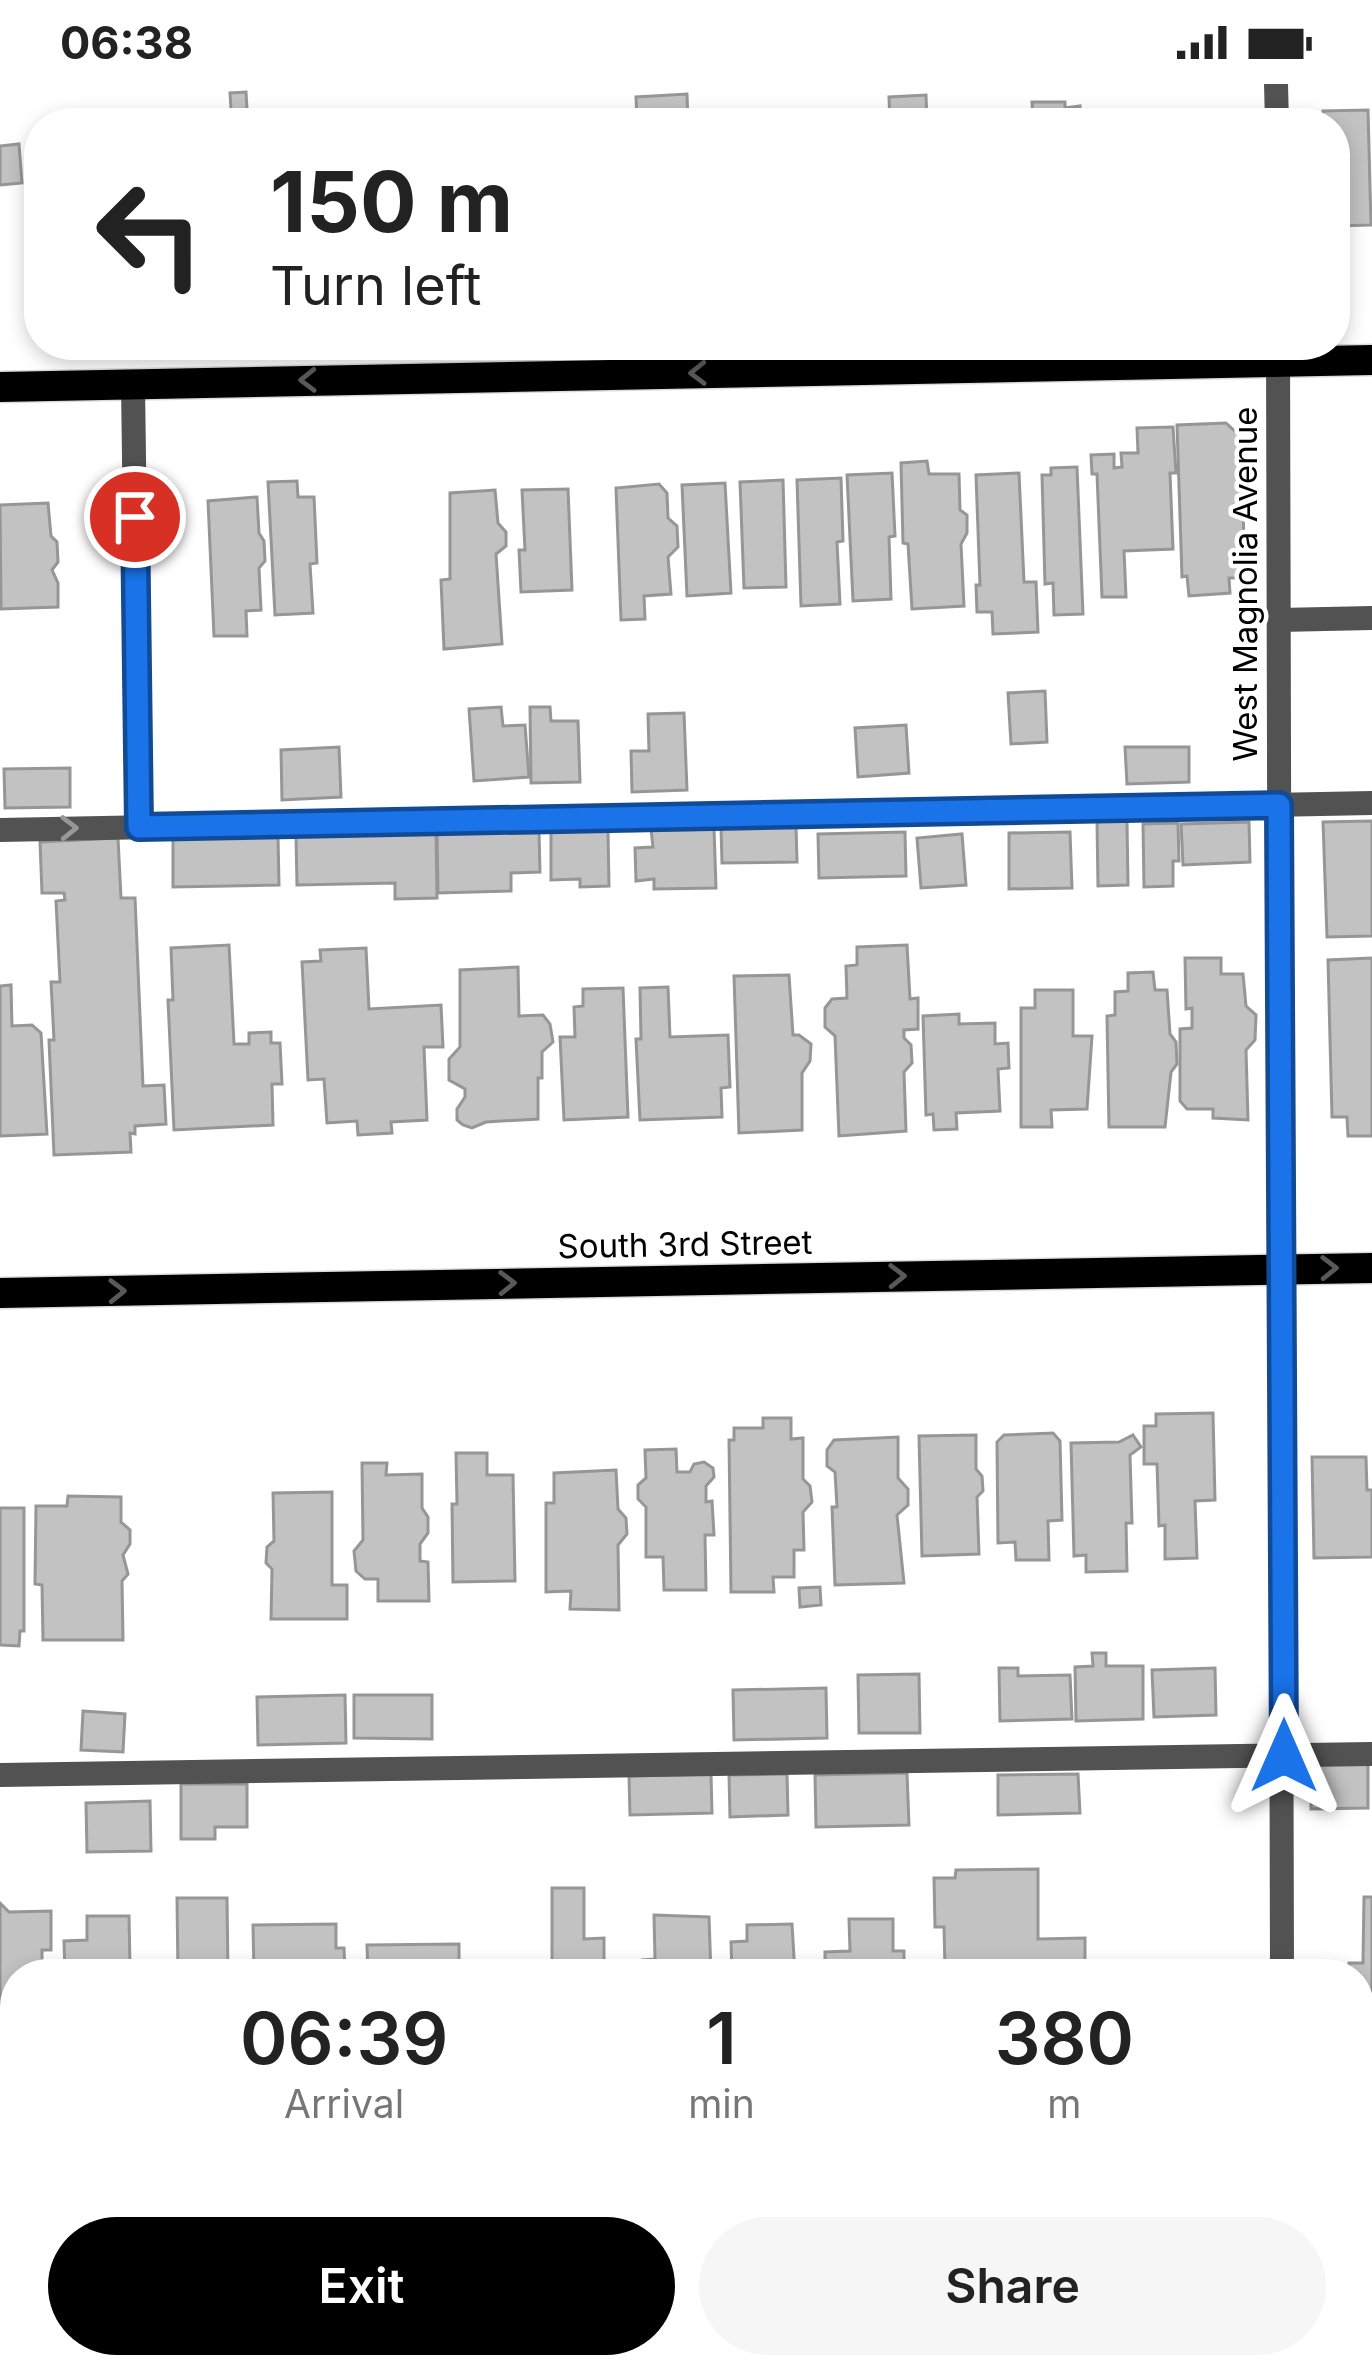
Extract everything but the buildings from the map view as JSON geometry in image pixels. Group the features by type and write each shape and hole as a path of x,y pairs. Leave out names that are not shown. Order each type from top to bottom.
{"main road":[{"path":"0,386 1020,360"},
{"name":"South 3rd Street","path":"0,1293 1372,1268"}],"street":[{"name":"West Magnolia Avenue","path":"1278,360 1282,1959"},
{"path":"134,384 139,827"},
{"path":"1279,620 1372,618"},
{"path":"0,830 1372,803"},
{"path":"0,1775 1372,1754"}],"route":[{"path":"135,517 139,827 1279,805 1284,1756"}]}
